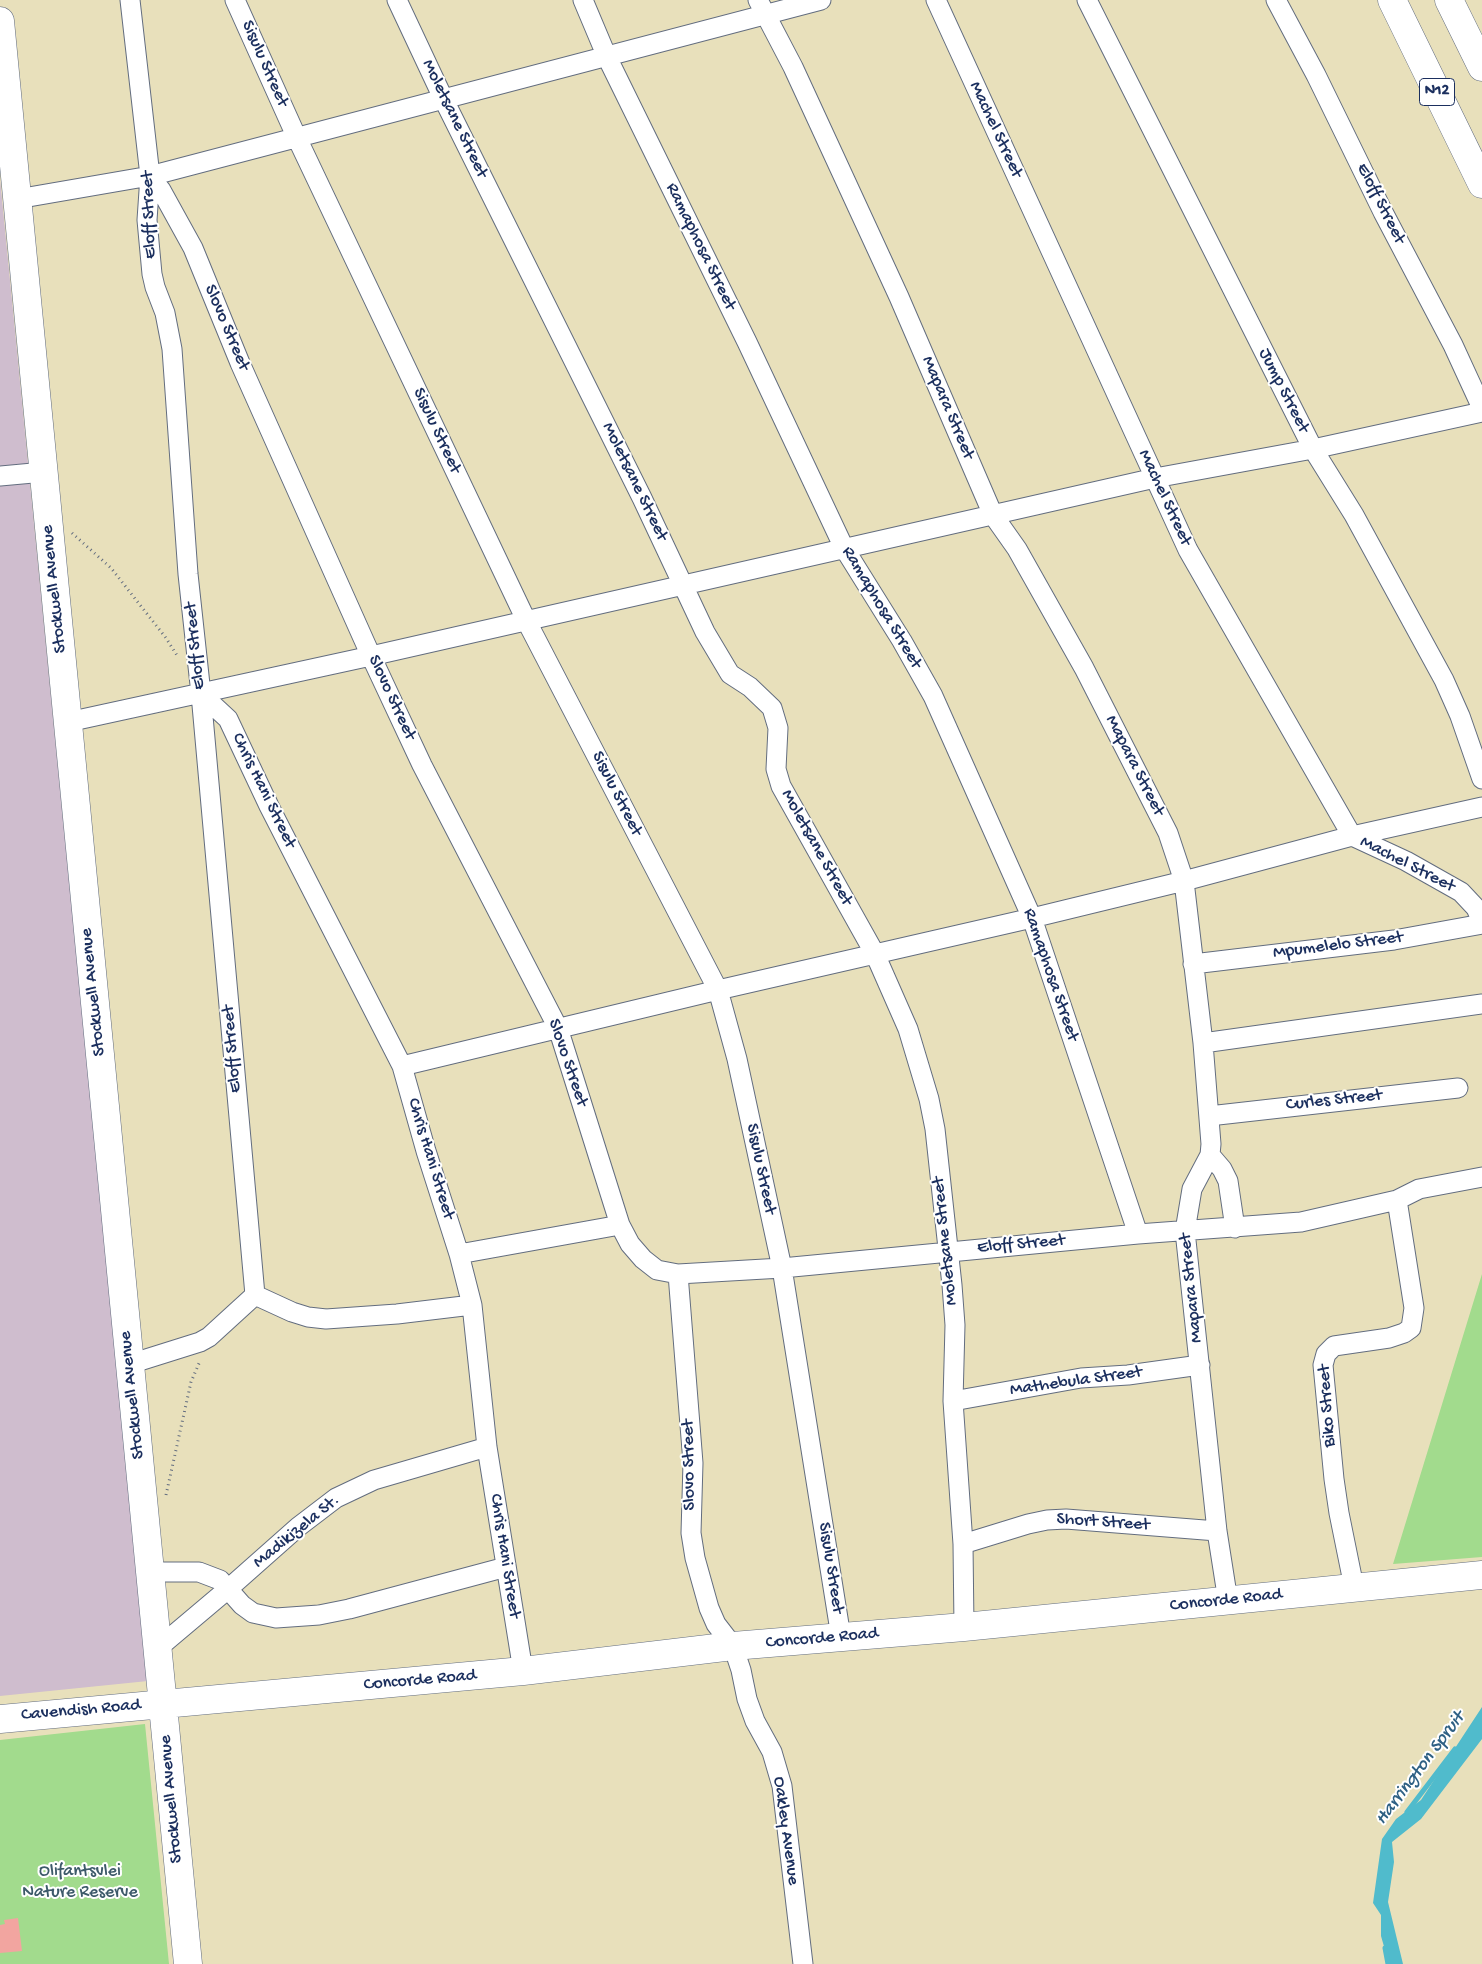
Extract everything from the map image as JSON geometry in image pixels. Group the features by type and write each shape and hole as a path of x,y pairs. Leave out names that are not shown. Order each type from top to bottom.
{"main road":[{"name":"N12","path":"1392,0 1482,184"},
{"path":"1449,0 1482,67"},
{"name":"Stockwell Avenue","path":"0,21 188,1964"},
{"name":"Concorde Road","path":"163,1704 523,1671 734,1646 964,1627 1482,1575"},
{"name":"Cavendish Road","path":"0,1719 163,1704"}],"street":[{"name":"Eloff Street","path":"130,0 150,176 148,236 153,281 165,313 172,349 188,574 201,694 255,1295"},
{"name":"Sisulu Street","path":"235,0 297,138 526,620 718,990 737,1059 782,1268 841,1637"},
{"name":"Moletsane Street","path":"397,0 443,98 642,498 705,632 730,674 750,687 772,708 778,728 776,769 781,786 875,954 908,1029 929,1099 935,1129 955,1325 953,1401 963,1544 964,1627"},
{"name":"Ramaphosa Street","path":"583,0 607,57 747,342 844,548 902,641 933,696 1032,918 1138,1234"},
{"path":"17,199 150,176 443,98 607,57 761,7 822,0"},
{"name":"Machel Street","path":"936,0 1188,550 1352,836 1406,861 1461,892 1476,908 1482,923"},
{"name":"Jump Street","path":"1087,0 1313,449 1336,484 1444,680 1460,716 1482,779"},
{"name":"Eloff Street","path":"1276,0 1316,75 1383,212 1453,345 1482,410"},
{"name":"Mapara Street","path":"761,7 793,68 900,297 993,515 1022,557 1084,668 1168,833 1184,881 1203,1043 1211,1144 1210,1155 1192,1190 1185,1231 1217,1531 1228,1601"},
{"name":"Slovo Street","path":"150,176 161,190 192,248 240,363 371,656 422,765 558,1028 620,1225"},
{"path":"68,722 371,656 1155,478 1313,449 1482,410"},
{"path":"0,476 44,472"},
{"name":"Chris Hani Street","path":"201,694 228,719 269,806 402,1066 426,1151 459,1254 472,1305 487,1447 523,1671"},
{"path":"402,1066 718,990 1032,918 1184,881 1352,836 1482,807"},
{"name":"Mpumelelo Street","path":"1193,964 1394,940 1482,923"},
{"path":"1203,1043 1482,1004"},
{"name":"Curles Street","path":"1209,1116 1458,1088"},
{"path":"1210,1155 1222,1169 1228,1182 1235,1228"},
{"name":"Eloff Street","path":"620,1225 630,1244 643,1259 657,1270 678,1274 782,1268 1138,1234 1235,1228 1315,1220 1397,1200 1419,1189 1482,1177"},
{"name":"Biko Street","path":"1354,1587 1338,1513 1323,1365 1326,1354 1334,1346 1389,1338 1404,1333 1411,1328 1414,1308 1397,1200"},
{"path":"459,1254 620,1225"},
{"name":"Slovo Street","path":"678,1274 693,1463 691,1533 695,1558 709,1608 716,1624 734,1646"},
{"path":"130,1364 186,1347 209,1337 255,1295 292,1312 308,1317 326,1319 397,1314 472,1305"},
{"name":"Mathebula Street","path":"953,1401 1081,1378 1128,1375 1200,1365"},
{"name":"Madikizela St.","path":"158,1648 298,1527 336,1498 374,1480 487,1447"},
{"name":"Short Street","path":"963,1544 1028,1524 1066,1519 1217,1531"},
{"path":"150,1572 199,1572 220,1580 242,1605 253,1613 276,1618 293,1618 349,1609 506,1566"},
{"name":"Oakley Avenue","path":"734,1646 747,1700 755,1721 772,1752 782,1786 803,1964"}],"path":[{"path":"47,508 81,542 111,568 166,638 181,662"},
{"path":"165,1502 191,1382 209,1337"}],"shaded area":[{"path":"0,179 148,1681 0,1696"}],"green space":[{"path":"1482,1274 1482,1557 1393,1564"},
{"name":"Olifantsvlei Nature Reserve","path":"145,1724 169,1964 0,1964 0,1740"}],"water":[{"path":"1482,1707 1482,1739 1421,1819 1392,1842 1394,1862 1388,1902 1403,1964 1389,1964 1381,1936 1381,1915 1373,1903 1382,1839 1396,1819 1421,1800"}],"building":[{"path":"18,1918 22,1951 0,1953 0,1925 5,1924 4,1920"}],"waterway":[{"name":"Harrington Spruit","path":"1407,1812 1455,1749"},
{"name":"Harrington Spruit","path":"1385,1948 1388,1964"}]}
